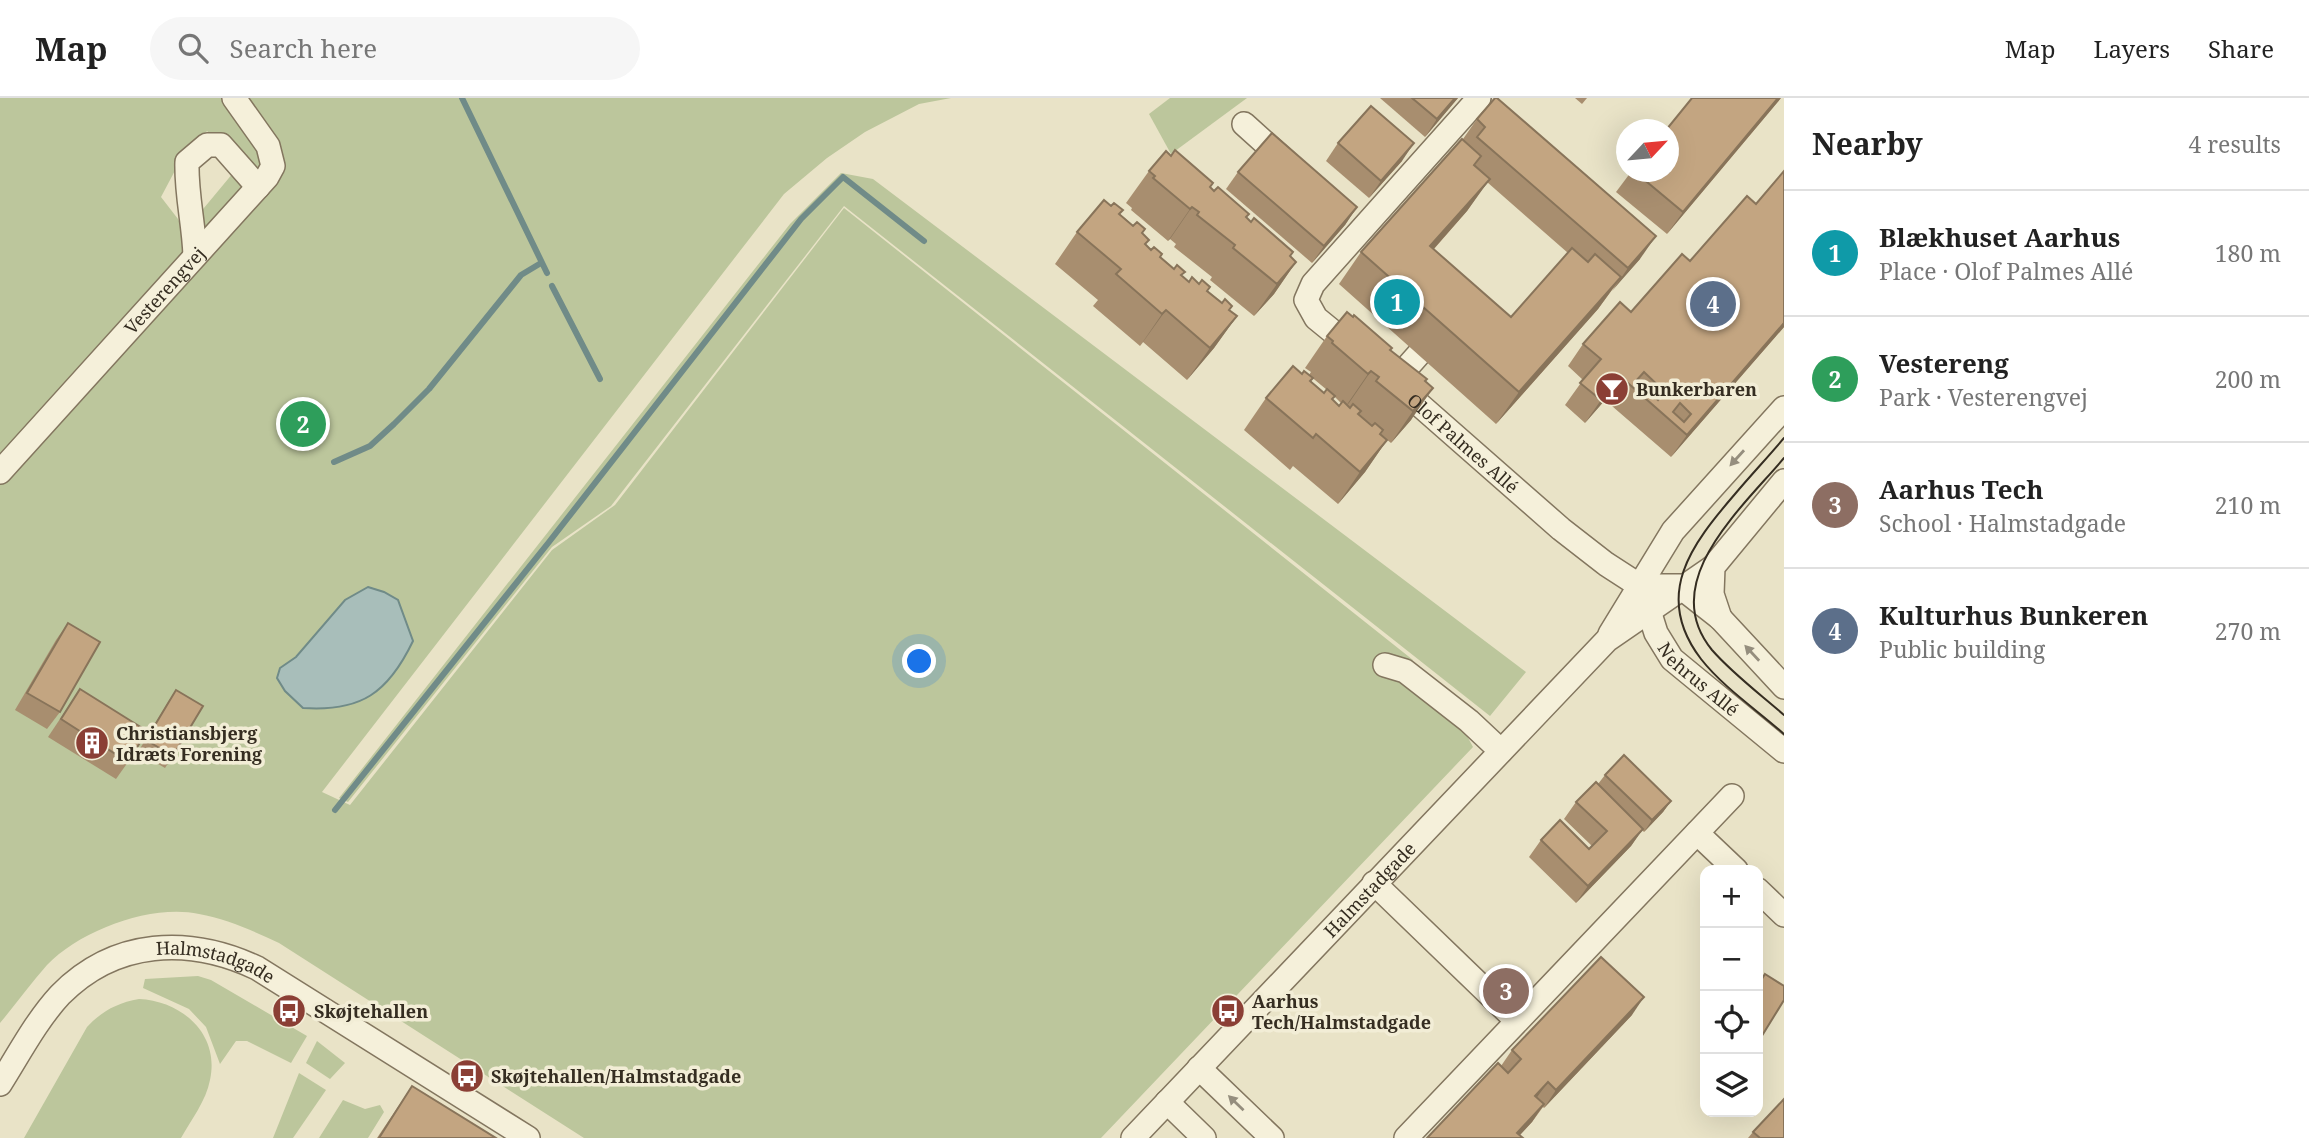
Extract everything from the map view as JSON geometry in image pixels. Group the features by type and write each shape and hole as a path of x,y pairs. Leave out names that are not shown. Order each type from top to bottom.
{"street":[{"name":"Vesterengvej","path":"0,472 258,187 273,166 268,146 234,98"},
{"name":"Olof Palmes Allé","path":"1476,99 1312,284 1306,300 1316,318 1561,528 1606,564 1640,586"},
{"path":"1244,124 1305,179"},
{"path":"195,256 194,223 186,190 187,162 207,145 221,145 258,187"},
{"path":"1401,148 1420,164"},
{"path":"1343,212 1362,229"},
{"path":"1394,383 1418,355"},
{"path":"1640,586 1673,531 1784,408"},
{"path":"1720,618 1712,594 1713,567 1784,481"},
{"name":"Halmstadgade","path":"1607,640 1713,567"},
{"path":"1640,586 1680,586 1720,618 1784,687"},
{"name":"Nehrus Allé","path":"1640,586 1660,642 1672,659 1784,751"},
{"name":"Halmstadgade","path":"1133,1138 1607,640 1640,586"},
{"path":"1385,665 1405,671 1469,722 1500,751"},
{"path":"1406,1138 1732,796"},
{"path":"1697,833 1732,865"},
{"path":"1374,883 1517,1021"},
{"path":"1763,895 1784,915"},
{"name":"Halmstadgade","path":"1,1080 47,1010 84,975 114,959 138,951 183,947 236,958 257,968 528,1138"},
{"path":"1199,1068 1272,1138"},
{"path":"1167,1102 1204,1138"}],"green space":[{"path":"0,98 951,98 919,104 865,132 827,158 784,194 322,792 350,805 552,550 615,505 844,208 1413,660 1401,677 1459,721 1473,747 1101,1138 584,1138 279,943 220,919 180,912 139,917 97,931 78,941 47,965 0,1023","holes":["207,131 243,161 184,232 178,219 161,197 179,163"]},
{"path":"1170,98 1247,98 1171,154 1149,114"},
{"path":"841,173 873,179 1526,672 1490,716 844,206 611,506 552,547 348,802 339,798 790,224"},
{"path":"198,976 211,980 307,1036 291,1063 247,1041 236,1041 220,1064 206,1027 189,1009 143,988 145,979"},
{"path":"139,999 155,1001 183,1013 203,1035 209,1048 212,1063 208,1088 181,1138 24,1138 87,1027 110,1009"},
{"path":"317,1041 345,1063 330,1079 306,1063"},
{"path":"299,1073 326,1090 293,1138 273,1138"},
{"path":"343,1100 365,1109 380,1105 384,1112 368,1138 319,1138"}],"water":[{"path":"368,587 398,600 413,641 393,674 383,686 370,695 341,707 303,708 285,691 277,678 280,668 296,657 345,600"}],"building":[{"path":"1412,98 1455,98 1437,119"},
{"path":"1495,98 1656,236 1628,268 1477,137 1485,127 1477,119"},
{"path":"1692,98 1778,98 1683,212 1647,182 1679,182 1679,119 1675,119"},
{"path":"1371,106 1414,143 1381,181 1338,143"},
{"path":"1272,133 1357,207 1324,246 1238,172"},
{"path":"1462,139 1481,156 1474,165 1490,179 1430,246 1511,317 1572,248 1588,262 1595,254 1621,277 1519,392 1361,252"},
{"path":"1175,150 1213,183 1210,187 1214,191 1218,187 1249,214 1246,217 1251,222 1254,218 1293,252 1290,256 1296,262 1277,284 1233,248 1235,245 1197,215 1199,212 1192,207 1190,209 1153,178 1155,176 1149,171 1166,151 1171,156"},
{"path":"1784,171 1784,323 1687,435 1621,377 1601,400 1580,383 1601,359 1583,344 1620,302 1631,312 1682,254 1690,261 1747,196 1756,204","holes":["1644,372 1665,392 1658,400 1636,381","1680,403 1691,414 1684,422 1673,412"]},
{"path":"1104,200 1123,210 1119,214 1133,226 1137,222 1145,229 1142,233 1149,240 1145,244 1151,250 1154,247 1162,254 1160,257 1174,269 1177,265 1185,272 1181,275 1189,282 1192,277 1199,284 1202,280 1210,287 1207,291 1222,303 1225,299 1232,306 1229,310 1237,316 1210,348 1166,310 1162,314 1116,274 1121,269 1077,232"},
{"path":"1347,312 1392,348 1390,350 1427,379 1425,381 1433,388 1413,411 1376,381 1379,377 1371,371 1368,374 1327,336"},
{"path":"1293,366 1302,374 1304,371 1313,378 1310,381 1324,393 1327,389 1335,396 1332,399 1339,406 1343,401 1350,408 1353,404 1361,411 1358,414 1372,426 1375,423 1383,430 1380,434 1387,440 1360,472 1316,434 1313,438 1266,398"},
{"path":"68,623 100,642 60,712 27,693"},
{"path":"80,689 147,731 128,762 61,719"},
{"path":"176,690 203,706 173,756 146,740"},
{"path":"1624,755 1671,801 1652,820 1605,775"},
{"path":"1596,782 1643,829 1588,886 1541,840 1560,820 1589,849 1607,831 1576,802"},
{"path":"1601,957 1644,997 1556,1090 1548,1082 1535,1096 1544,1104 1517,1133 1523,1138 1427,1138 1498,1063 1508,1073 1521,1059 1512,1050"},
{"path":"1765,974 1784,986 1784,1000 1763,1034 1763,991"},
{"path":"412,1086 496,1138 379,1138"},
{"path":"1784,1099 1784,1138 1760,1138 1753,1132"}],"waterway":[{"path":"462,98 547,273"},
{"path":"335,810 549,542 801,219 843,177 924,241"},
{"path":"334,462 370,446 394,424 429,389 521,275 541,263"},
{"path":"552,286 600,379"}],"tram line":[{"path":"1784,438 1719,513 1692,551 1679,592 1680,613 1687,636 1701,659 1730,689 1784,734"},
{"path":"1784,458 1728,522 1699,572 1694,598 1697,624 1712,650 1784,715"}],"place":[{"name":"Blækhuset Aarhus","path":"1397,302"},
{"name":"Kulturhus Bunkeren","path":"1713,304"},
{"name":"Bunkerbaren","path":"1612,389"},
{"name":"Vestereng","path":"303,424"},
{"name":"Christiansbjerg Idræts Forening","path":"92,743"},
{"name":"Aarhus Tech","path":"1506,991"},
{"name":"Skøjtehallen","path":"289,1011"},
{"name":"Aarhus Tech/Halmstadgade","path":"1228,1011"},
{"name":"Skøjtehallen/Halmstadgade","path":"467,1076"}]}
